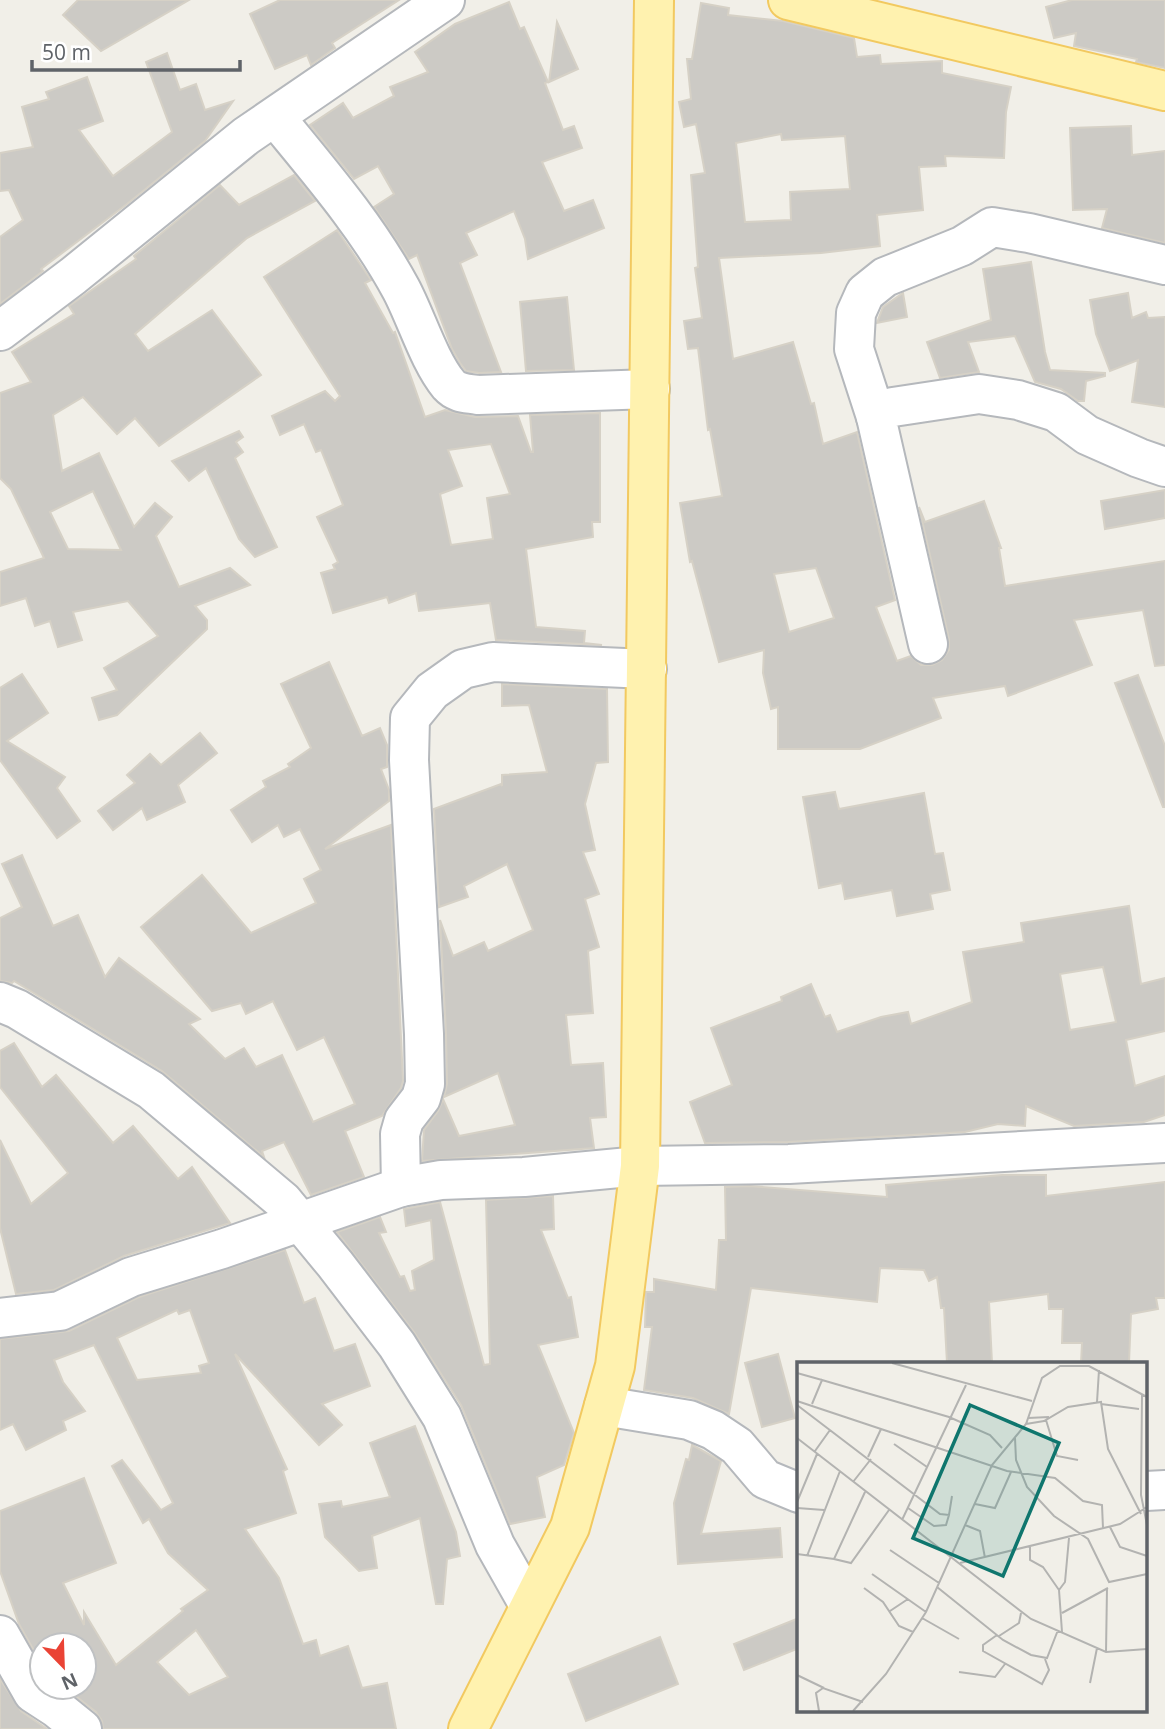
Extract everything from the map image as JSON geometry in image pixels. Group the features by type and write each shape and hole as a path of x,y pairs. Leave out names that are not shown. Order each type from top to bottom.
{"main road":[{"path":"468,1729 570,1527 615,1366 640,1166 654,0"},
{"path":"788,0 1165,91"}],"street":[{"path":"0,331 73,276 246,136 445,0"},
{"path":"275,117 350,208 401,288 439,368 457,392 478,395 650,389"},
{"path":"928,644 876,417 854,349 856,313 865,293 884,277 962,246 992,227 1165,265"},
{"path":"876,417 884,409 892,407 979,394 1018,400 1056,412 1087,435 1165,467"},
{"path":"401,1187 400,1134 404,1120 421,1098 425,1084 409,761 410,718 432,691 463,669 493,662 646,669"},
{"path":"0,1002 17,1009 152,1090 283,1201 397,1345 442,1417 495,1545 529,1605"},
{"path":"0,1318 60,1311 131,1277 401,1187 441,1180 524,1177 640,1166 789,1164 1165,1143"},
{"path":"604,1406 689,1420 713,1430 737,1446 765,1479 797,1492"},
{"path":"0,1635 33,1693 82,1729"}],"building":[{"path":"78,0 189,0 101,51 63,15"},
{"path":"280,0 399,0 332,43 335,48 311,65 307,55 275,69 250,14"},
{"path":"1072,0 1165,0 1165,68 1136,62 1137,59 1074,46 1076,33 1054,38 1046,7"},
{"path":"509,2 520,29 524,27 548,82 545,83 563,130 574,126 582,148 542,162 564,211 593,200 604,228 528,259 525,239 514,211 466,233 477,255 460,263 501,372 479,373 466,371 460,363 452,349 417,255 409,259 374,207 394,194 378,166 354,179 310,125 343,103 353,118 394,96 390,87 428,72 415,52 455,24"},
{"path":"701,3 729,8 728,15 783,21 854,38 857,57 880,55 881,64 942,61 942,73 1011,87 1006,112 1004,158 945,156 946,166 919,167 923,210 877,215 880,246 821,253 719,258 733,359 793,342 811,404 814,403 823,444 857,432 895,600 876,607 897,661 911,656 921,665 932,665 942,660 949,650 949,639 919,507 925,522 984,501 1001,548 1005,586 1165,561 1165,665 1155,666 1143,610 1074,620 1092,665 1008,696 1005,686 933,698 941,718 860,749 778,749 778,707 771,709 763,673 764,650 719,662 692,561 690,562 680,503 722,496 710,429 708,430 698,348 688,349 684,321 702,318 695,268 698,267 691,175 705,173 696,124 684,127 679,102 691,99 687,59 692,59","holes":["781,134 782,140 845,136 850,189 790,192 791,220 745,222 736,143","816,568 834,618 789,632 774,574"]},
{"path":"557,22 578,69 549,82"},
{"path":"167,53 180,90 196,84 205,110 233,101 205,141 0,304 0,237 23,220 9,190 0,191 0,153 33,147 22,107 49,99 46,92 87,77 103,121 79,130 113,176 172,132 146,62"},
{"path":"1131,126 1132,155 1165,151 1165,243 1102,228 1107,209 1073,210 1070,128"},
{"path":"294,175 315,201 247,238 135,334 148,351 212,310 261,375 159,446 135,418 117,434 83,397 53,415 62,471 99,453 134,527 155,503 172,517 156,536 179,587 230,568 250,585 195,606 207,620 207,629 117,715 99,720 92,698 117,690 104,668 158,636 128,601 73,612 82,640 58,647 50,621 35,626 26,598 0,606 0,572 44,558 11,489 0,478 0,393 31,382 12,352 74,314 69,306 136,259 134,256 220,185 239,205","holes":["93,491 121,550 68,549 50,512"]},
{"path":"337,230 371,280 365,283 393,333 395,332 425,417 445,410 475,417 518,416 533,452 530,415 600,413 600,522 592,522 593,537 526,549 536,627 585,631 584,643 602,645 496,640 490,603 419,611 416,593 389,603 387,597 333,613 321,573 335,569 333,565 338,562 317,517 343,505 321,450 316,452 304,424 280,435 272,416 325,391 335,401 340,396 264,277","holes":["491,444 510,494 487,498 493,539 451,545 440,494 462,486 448,450"]},
{"path":"1031,262 1050,370 1105,373 1105,376 1086,381 1084,401 1078,401 1061,389 1035,382 1015,336 968,342 979,372 940,378 927,342 991,320 983,269"},
{"path":"903,293 907,317 877,323 883,307"},
{"path":"1128,293 1132,318 1146,312 1148,318 1165,317 1165,407 1132,402 1138,360 1110,371 1096,334 1090,300"},
{"path":"567,297 574,370 526,371 520,302"},
{"path":"239,431 243,437 236,442 243,452 235,458 277,547 255,557 239,539 206,468 189,481 172,461"},
{"path":"1165,490 1165,518 1105,529 1101,501"},
{"path":"329,662 362,736 380,728 387,745 387,767 381,769 389,790 389,801 325,849 391,825 403,1081 382,1116 345,1131 364,1177 311,1195 284,1142 262,1151 264,1157 162,1071 14,981 0,981 0,918 22,907 2,864 22,855 53,926 78,915 105,977 119,958 200,1019 189,1024 225,1059 244,1048 256,1067 282,1055 313,1122 355,1104 324,1037 297,1050 273,1001 246,1014 241,1003 212,1011 141,927 202,875 251,933 316,903 304,879 321,870 300,829 284,837 278,825 252,842 231,810 266,787 263,781 290,767 288,764 311,748 281,684"},
{"path":"22,674 48,713 7,741 65,777 57,788 80,821 57,838 0,760 0,688"},
{"path":"1138,675 1165,746 1165,807 1115,683"},
{"path":"502,684 607,689 608,762 596,763 585,804 595,850 583,852 599,894 585,899 599,947 588,951 593,1013 566,1015 571,1065 603,1063 606,1117 590,1118 594,1148 422,1161 424,1130 443,1099 459,1136 515,1125 498,1073 444,1097 447,1084 446,1033 440,920 453,956 484,942 488,951 533,930 507,864 464,886 468,897 439,907 434,809 501,784 502,786 502,775 547,772 529,705 502,706"},
{"path":"200,733 217,753 178,785 185,802 147,820 142,808 113,830 98,811 135,783 127,775 150,754 161,765"},
{"path":"835,792 839,809 924,793 935,854 943,853 950,890 930,894 933,909 897,916 892,890 845,899 842,883 819,888 803,797"},
{"path":"1129,906 1141,984 1165,978 1165,1031 1126,1040 1135,1086 1165,1076 1165,1115 1144,1122 1074,1126 1026,1106 1025,1126 998,1124 965,1132 788,1142 705,1143 690,1102 732,1085 711,1028 782,1001 781,997 811,984 825,1017 830,1015 837,1032 881,1017 908,1012 911,1024 972,1002 963,952 1024,942 1021,923","holes":["1103,967 1116,1022 1070,1030 1060,974"]},
{"path":"14,1043 42,1087 56,1075 113,1143 133,1126 178,1179 192,1167 230,1223 124,1256 54,1290 16,1294 0,1228 0,1140 31,1204 68,1173 0,1087 0,1051"},
{"path":"1002,1175 1046,1175 1046,1196 1165,1182 1165,1298 1156,1298 1158,1309 1131,1314 1129,1362 1081,1362 1082,1343 1062,1343 1063,1309 1049,1309 1048,1294 989,1302 992,1362 947,1362 944,1308 941,1308 937,1277 929,1281 924,1270 880,1268 877,1302 751,1288 729,1414 693,1398 644,1390 652,1327 645,1327 646,1292 654,1292 654,1279 716,1290 719,1240 726,1240 725,1187 750,1186 887,1197 886,1185"},
{"path":"553,1196 554,1229 541,1230 568,1298 571,1297 578,1337 538,1345 574,1433 564,1465 537,1477 545,1517 510,1524 461,1405 414,1332 337,1232 380,1217 386,1232 379,1233 400,1277 404,1276 410,1291 415,1290 412,1271 434,1260 431,1220 406,1226 404,1209 440,1202 484,1365 490,1364 486,1200"},
{"path":"285,1250 304,1303 315,1298 334,1351 355,1344 370,1386 322,1404 342,1425 319,1445 235,1354 287,1469 283,1471 296,1513 245,1529 279,1578 303,1644 316,1640 320,1656 348,1646 362,1688 387,1683 396,1729 103,1729 102,1721 96,1712 82,1701 98,1701 98,1635 116,1665 183,1611 181,1609 208,1590 168,1553 149,1519 143,1523 112,1466 122,1460 161,1510 173,1503 94,1345 54,1360 63,1382 85,1411 63,1421 66,1430 26,1450 13,1424 0,1430 0,1339 69,1331 139,1297","holes":["177,1310 179,1314 190,1310 209,1363 199,1366 201,1373 137,1380 117,1338","196,1630 228,1677 189,1695 157,1662"]},
{"path":"778,1354 795,1418 762,1427 745,1363"},
{"path":"415,1426 456,1532 460,1556 447,1559 443,1604 436,1604 420,1518 372,1536 377,1568 359,1571 325,1537 319,1504 341,1501 342,1507 390,1497 370,1443"},
{"path":"692,1445 721,1461 701,1534 780,1528 782,1557 678,1564 674,1503"},
{"path":"84,1478 116,1563 63,1583 84,1625 84,1612 95,1631 28,1631 28,1640 19,1624 0,1571 0,1511"},
{"path":"797,1619 797,1649 744,1670 734,1644"},
{"path":"660,1637 678,1684 586,1721 568,1674"},
{"path":"0,1679 21,1711 47,1729 0,1729"}]}
